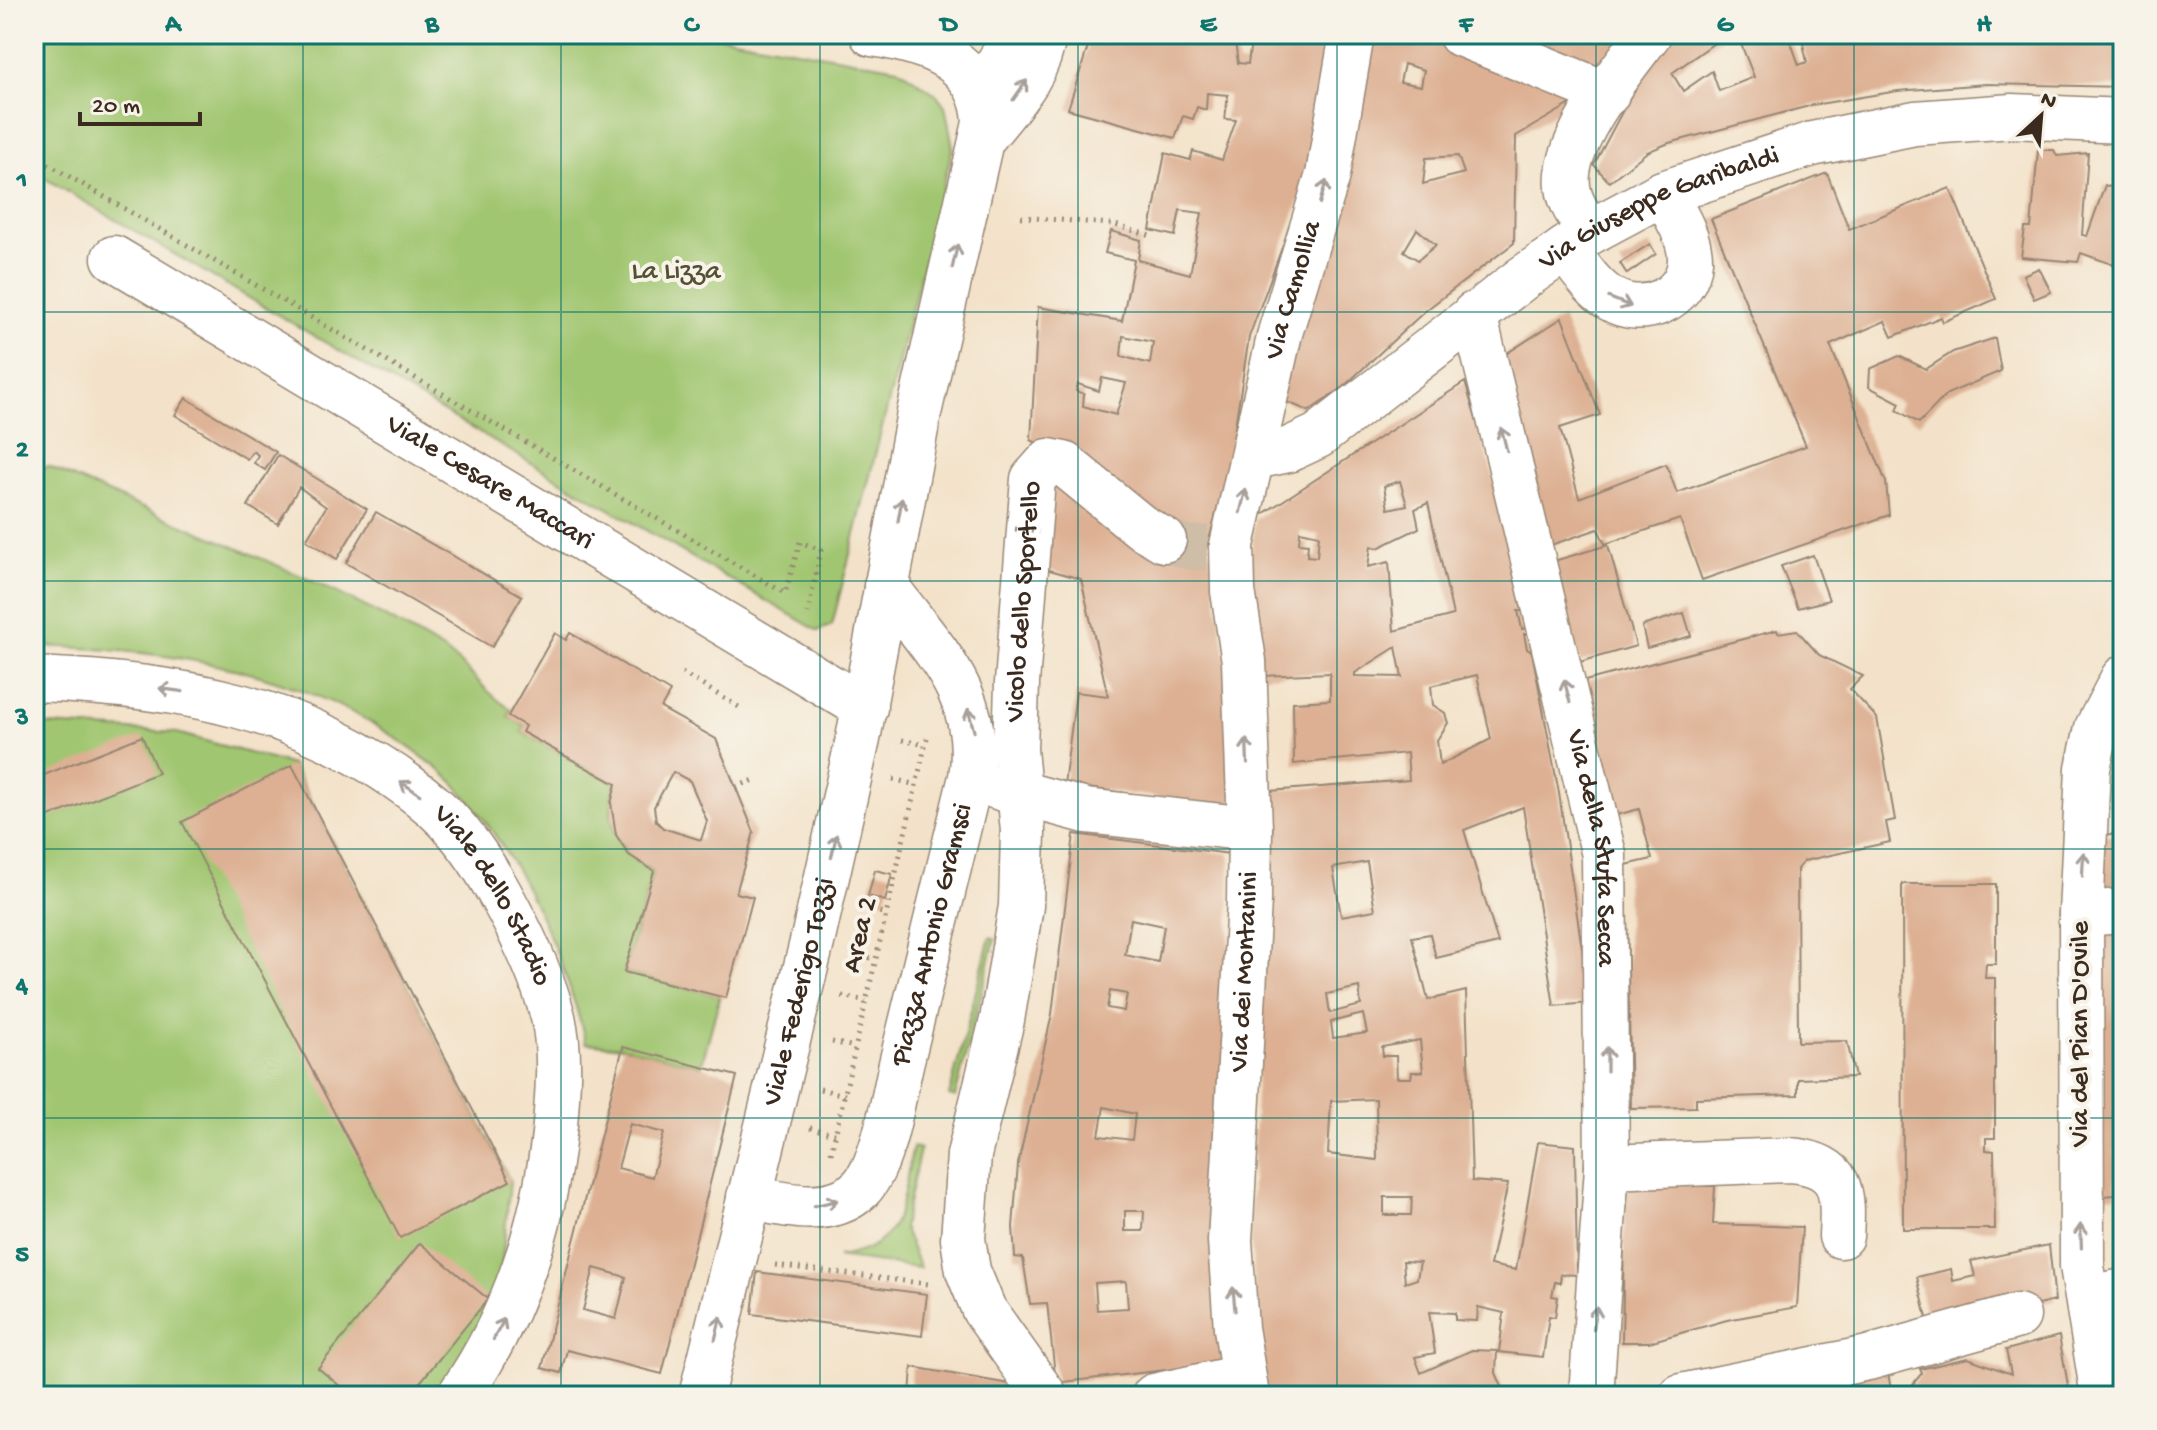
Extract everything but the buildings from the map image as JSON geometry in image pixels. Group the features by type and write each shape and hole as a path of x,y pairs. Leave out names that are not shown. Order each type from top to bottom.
{"street":[{"path":"872,34 913,40 939,50 960,65 980,93 985,110 983,138 919,413 886,586"},
{"path":"980,93 1016,34"},
{"path":"983,138 1030,75 1042,50 1044,34"},
{"name":"Via Camollia","path":"1220,547 1255,457 1280,333 1328,175 1352,34"},
{"path":"1460,34 1607,94"},
{"path":"1649,34 1575,147 1568,177 1578,241 1592,282 1612,300 1642,308 1670,297 1680,288 1690,260 1682,228 1663,193"},
{"name":"Via Giuseppe Garibaldi","path":"1255,457 1298,446 1318,436 1474,314 1578,241 1663,193 1782,153 1884,127 1980,116 2123,121"},
{"name":"Viale Cesare Maccari","path":"114,258 865,708"},
{"name":"Via della Stufa Secca","path":"1474,314 1604,855 1607,895 1607,1167 1591,1396"},
{"name":"Vicolo dello Sportello","path":"1020,794 1015,750 1017,683 1033,479 1049,461 1064,464 1132,520 1164,540"},
{"name":"Via dei Montanini","path":"1220,547 1233,591 1244,661 1250,829 1249,901 1230,1241 1245,1386"},
{"name":"Viale Federigo Tozzi","path":"701,1396 814,934 865,708 886,586"},
{"name":"Piazza Antonio Gramsci","path":"749,1197 791,1206 830,1204 860,1188 869,1174 888,1114 971,777 974,731 960,690 886,586"},
{"name":"Viale dello Stadio","path":"34,679 136,686 195,694 248,706 303,728 365,760 420,795 461,834 486,870 531,956 553,1017 558,1094 542,1207 525,1267 501,1328 459,1396"},
{"name":"Via del Pian D'Ovile","path":"2103,1396 2090,1329 2081,1236 2102,913 2088,768 2097,728 2122,680"},
{"path":"971,777 1020,794 1086,811 1250,829"},
{"name":"Piazza Antonio Gramsci","path":"1020,794 1023,840 1019,933 963,1191 963,1239 974,1290 1000,1335 1045,1396"},
{"path":"1607,1167 1789,1160 1812,1163 1832,1175 1840,1190 1841,1236"},
{"path":"1681,1396 1881,1355 2018,1316"},
{"path":"1154,1396 1245,1386"}],"path":[{"path":"34,156 785,593 800,542 821,550 808,613"},
{"path":"1021,217 1112,224 1154,237"},
{"path":"34,424 44,417"},
{"path":"1015,529 1039,532"},
{"path":"682,673 739,707"},
{"name":"Area 2","path":"829,1161 928,731"},
{"path":"902,740 925,746"},
{"path":"736,787 757,779"},
{"path":"893,779 916,785"},
{"path":"863,908 886,914"},
{"path":"852,954 876,959"},
{"path":"841,996 866,1001"},
{"path":"831,1042 855,1047"},
{"path":"819,1089 845,1095"},
{"path":"810,1128 835,1134"},
{"path":"768,1265 974,1290"}],"green space":[{"name":"La Lizza","path":"34,34 706,34 898,68 937,95 945,106 953,147 832,625 818,631 34,172"},
{"path":"48,466 299,575 397,623 461,664 511,709 508,716 525,726 522,732 616,784 611,810 617,835 631,857 654,871 624,972 720,996 701,1067 623,1047 586,1043 551,940 500,842 451,780 372,723 327,700 233,669 134,652 34,646 34,472"},
{"path":"34,724 177,733 292,765 510,1181 498,1303 438,1396 34,1396"},
{"path":"990,937 995,939 955,1097 949,1096"},
{"path":"913,1147 920,1149 903,1227 920,1268 837,1257 860,1252 888,1233 901,1205"}],"tunnel":[{"path":"1164,540 1188,547 1208,548"}]}
